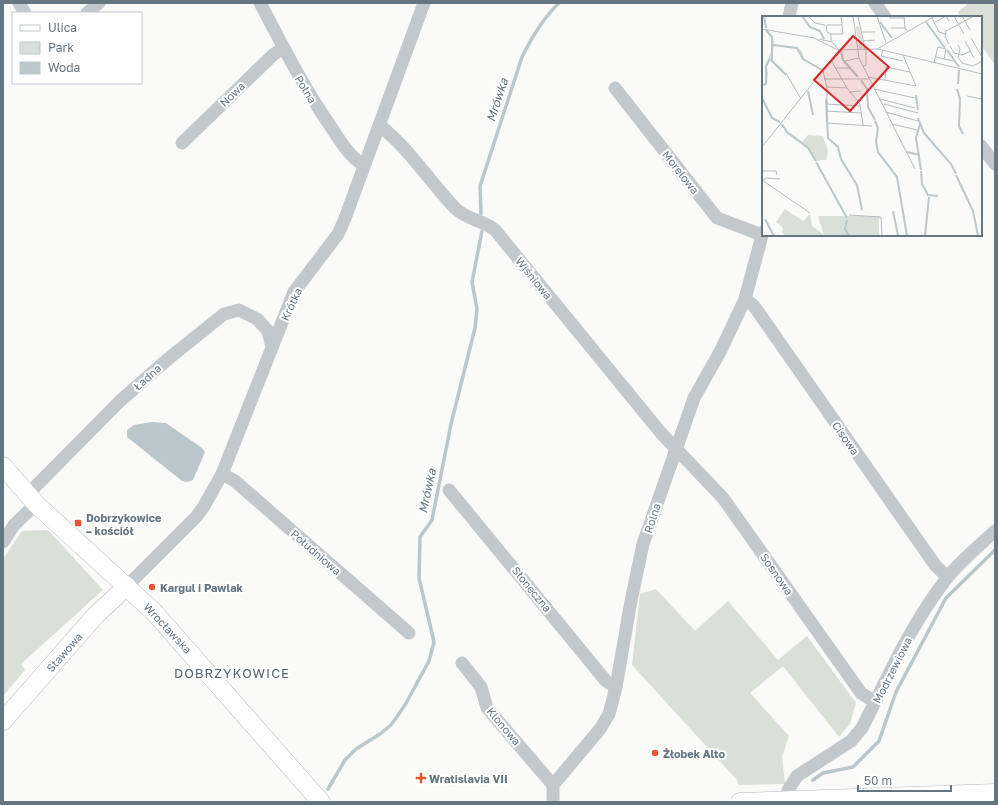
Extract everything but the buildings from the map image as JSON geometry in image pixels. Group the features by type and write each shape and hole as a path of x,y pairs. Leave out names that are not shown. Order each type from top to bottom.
{"street":[{"path":"19,3 24,12"},
{"path":"88,12 99,3"},
{"name":"Polna","path":"260,3 298,76 318,108 352,157 364,166"},
{"name":"Krótka","path":"127,586 197,516 222,474 294,292 338,234 424,3"},
{"path":"790,16 792,3"},
{"path":"875,3 884,16"},
{"name":"Nowa","path":"182,143 274,54 284,48"},
{"name":"Morelowa","path":"615,88 717,218 762,234"},
{"name":"Wiśniowa","path":"379,125 395,137 456,209 468,218 490,226 495,230 661,433 676,448"},
{"path":"982,147 995,164"},
{"name":"Rolna","path":"554,785 606,721 616,687 643,544 694,398 745,299 762,236"},
{"name":"Cisowa","path":"745,299 754,306 935,565 947,577"},
{"name":"Ładna","path":"3,542 32,499 99,421 168,358 216,319 232,310 239,310 257,319 268,331 272,347"},
{"path":"257,319 273,321 284,318"},
{"name":"Sosnowa","path":"676,448 723,498 861,693 875,702"},
{"name":"Wrocławska","path":"3,466 32,499 127,586 180,640 321,802"},
{"name":"Południowa","path":"222,474 235,481 409,633"},
{"name":"Słoneczna","path":"449,490 606,681 616,687"},
{"name":"Modrzewiowa","path":"788,800 788,790 794,778 851,741 862,728 903,644 947,577 995,531"},
{"name":"Stawowa","path":"3,721 95,616 127,586"},
{"name":"Klonowa","path":"462,663 481,687 487,708 554,785"},
{"path":"554,785 554,802"},
{"path":"740,802 995,792"}],"green space":[{"path":"969,3 995,3 995,65 982,46 982,16 960,16 958,12"},
{"path":"46,530 50,532 103,590 21,664 25,670 3,696 3,559 22,531"},
{"path":"656,589 695,631 728,601 778,660 807,636 856,703 850,724 839,737 783,666 750,693 789,736 782,757 785,784 738,785 737,780 632,665 640,594"}],"water":[{"path":"152,422 166,423 202,448 205,452 193,480 187,482 182,481 127,437 127,430 134,425"}],"waterway":[{"name":"Mrówka","path":"481,214 480,186 522,57 538,28 559,3"},
{"name":"Mrówka","path":"328,789 345,760 356,749 380,734 391,725 405,705 429,661 434,642 419,578 420,537 432,520 451,424 475,328 477,309 472,282 482,231"},
{"path":"813,780 823,773 853,767 879,741 896,692 946,598 995,550"}],"place":[{"name":"Dobrzykowice – kościół","path":"78,523"},
{"name":"Kargul i Pawlak","path":"152,587"},
{"name":"Żłobek Alto","path":"655,753"},
{"name":"Wratislavia VII","path":"421,778"}],"district":[{"name":"DOBRZYKOWICE","path":"232,673"}]}
